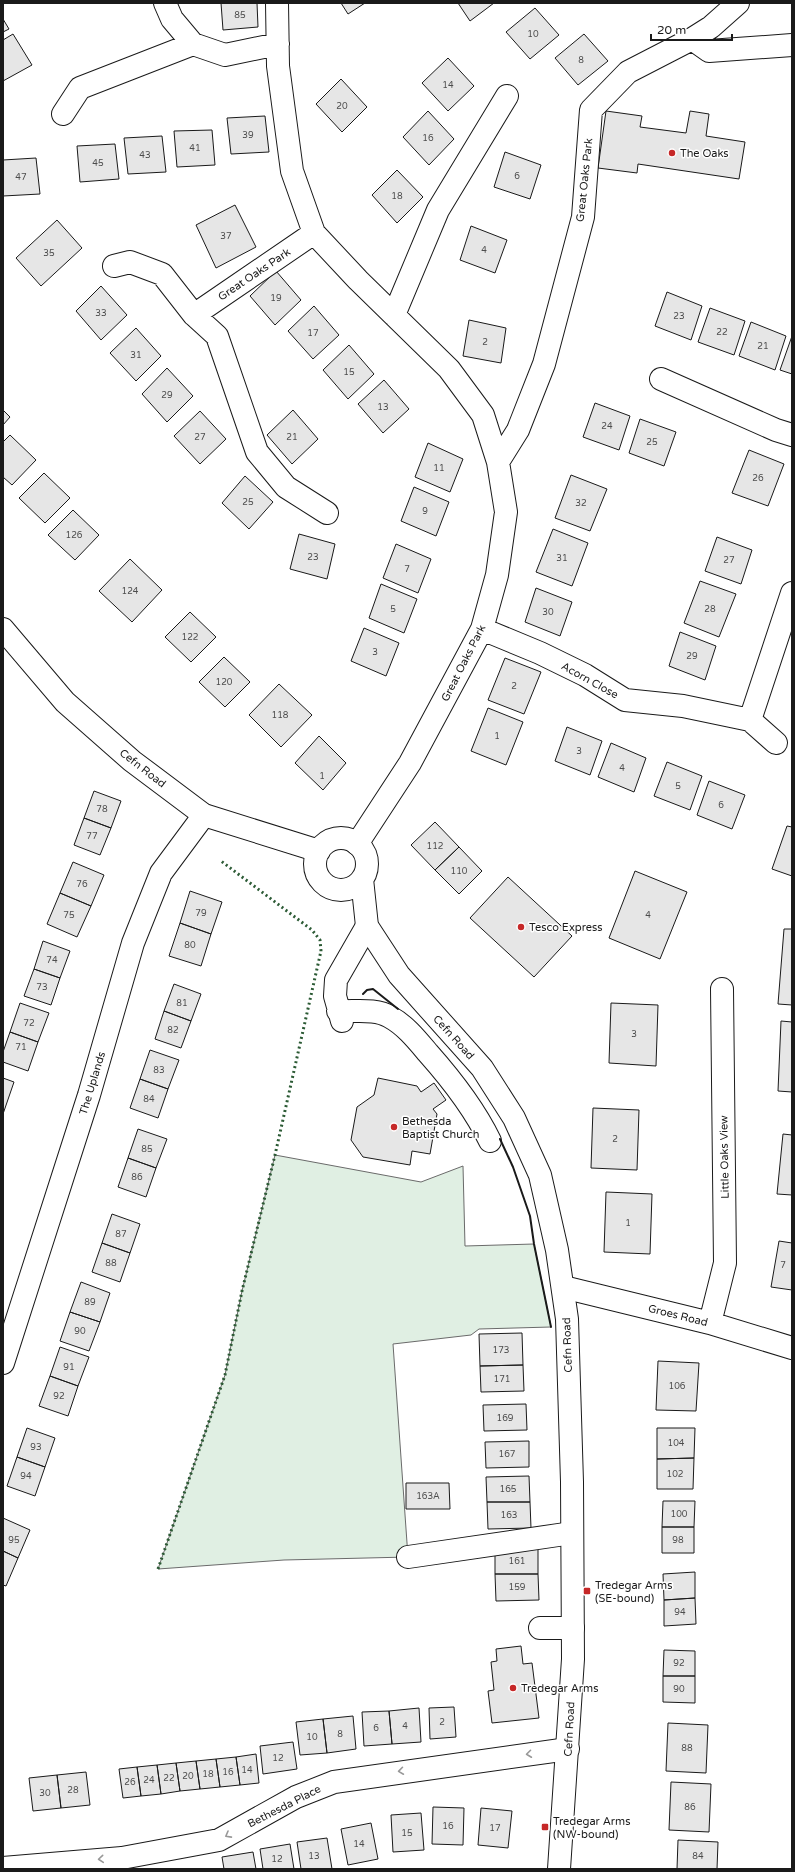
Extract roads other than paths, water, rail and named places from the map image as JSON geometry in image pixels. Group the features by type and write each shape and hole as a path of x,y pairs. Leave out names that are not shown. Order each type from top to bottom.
{"street":[{"path":"165,3 172,19 193,44 225,55 278,44"},
{"name":"Great Oaks Park","path":"277,3 278,66 292,171 314,233 449,369 483,415 498,462 506,512 497,575 482,629 410,763 357,844"},
{"name":"Great Oaks Park","path":"498,462 518,430 544,364 583,217 591,110 628,72 692,39 711,27 736,5"},
{"path":"692,39 709,51 792,45"},
{"path":"63,114 80,88 193,44"},
{"path":"394,315 438,210 507,96"},
{"name":"Great Oaks Park","path":"194,315 314,233"},
{"path":"114,266 130,262 162,274 194,315 217,336 257,452 286,487 327,513"},
{"path":"661,379 784,432"},
{"path":"750,720 792,594"},
{"name":"Cefn Road","path":"3,629 65,702 132,761 204,815 319,851"},
{"name":"Acorn Close","path":"482,629 540,653 585,675 625,700 683,706 750,720 776,743"},
{"name":"The Uplands","path":"3,1362 89,1095 133,943 160,873 204,815"},
{"path":"357,844 352,840 340,838 332,839 324,844 319,851 316,866 319,876 325,884 336,889 345,889 355,886 362,879"},
{"name":"Cefn Road","path":"357,844 365,853 367,865 362,879 367,926 398,975 482,1068 514,1118 540,1175 563,1287 567,1319 572,1533 573,1659 559,1869"},
{"path":"367,926 336,980 335,996 340,1016 382,1013 390,1016 404,1028 445,1072 481,1122 490,1140"},
{"name":"Little Oaks View","path":"710,1323 725,1263 722,989"},
{"name":"Groes Road","path":"563,1287 710,1323 792,1348"},
{"path":"408,1557 572,1533"},
{"path":"540,1628 573,1628"},
{"name":"Bethesda Place","path":"3,1868 122,1858 219,1840 296,1798 334,1782 568,1749"}],"place":[{"name":"The Oaks","path":"672,153"},
{"name":"Tesco Express","path":"521,927"},
{"name":"Bethesda Baptist Church","path":"394,1127"},
{"name":"Tredegar Arms (SE-bound)","path":"587,1591"},
{"name":"Tredegar Arms","path":"513,1688"},
{"name":"Tredegar Arms (NW-bound)","path":"545,1827"}]}
